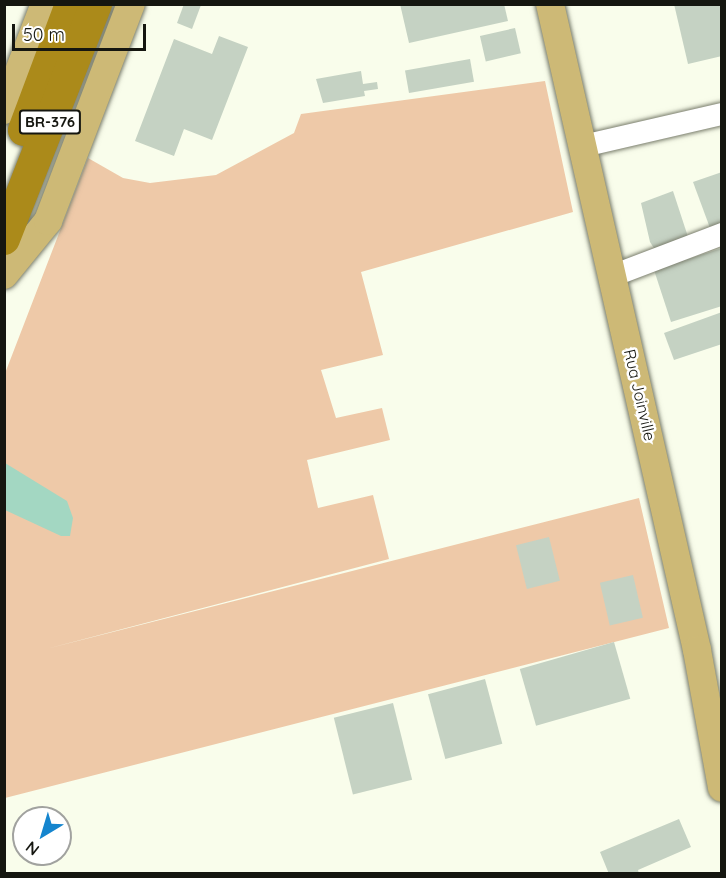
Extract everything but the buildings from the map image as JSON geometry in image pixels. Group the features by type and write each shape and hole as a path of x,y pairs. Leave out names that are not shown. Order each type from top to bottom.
{"highway":[{"name":"BR-376","path":"4,180 71,4"},
{"name":"BR-376","path":"4,239 96,4"}],"main road":[{"name":"BR-376","path":"5,105 45,4"},
{"name":"BR-376","path":"4,275 48,221 131,4"},
{"name":"Rua Joinville","path":"550,4 697,650 722,788"}],"lane":[{"path":"583,146 722,114"},
{"path":"612,276 722,234"}],"shaded area":[{"path":"545,81 573,212 361,272 383,355 321,370 336,418 382,408 390,440 307,460 318,508 373,495 389,559 46,649 639,498 669,628 5,798 4,376 88,158 123,178 150,183 216,175 294,133 301,114"},
{"path":"5,463 67,501 73,518 70,536 61,536 5,510"}]}
